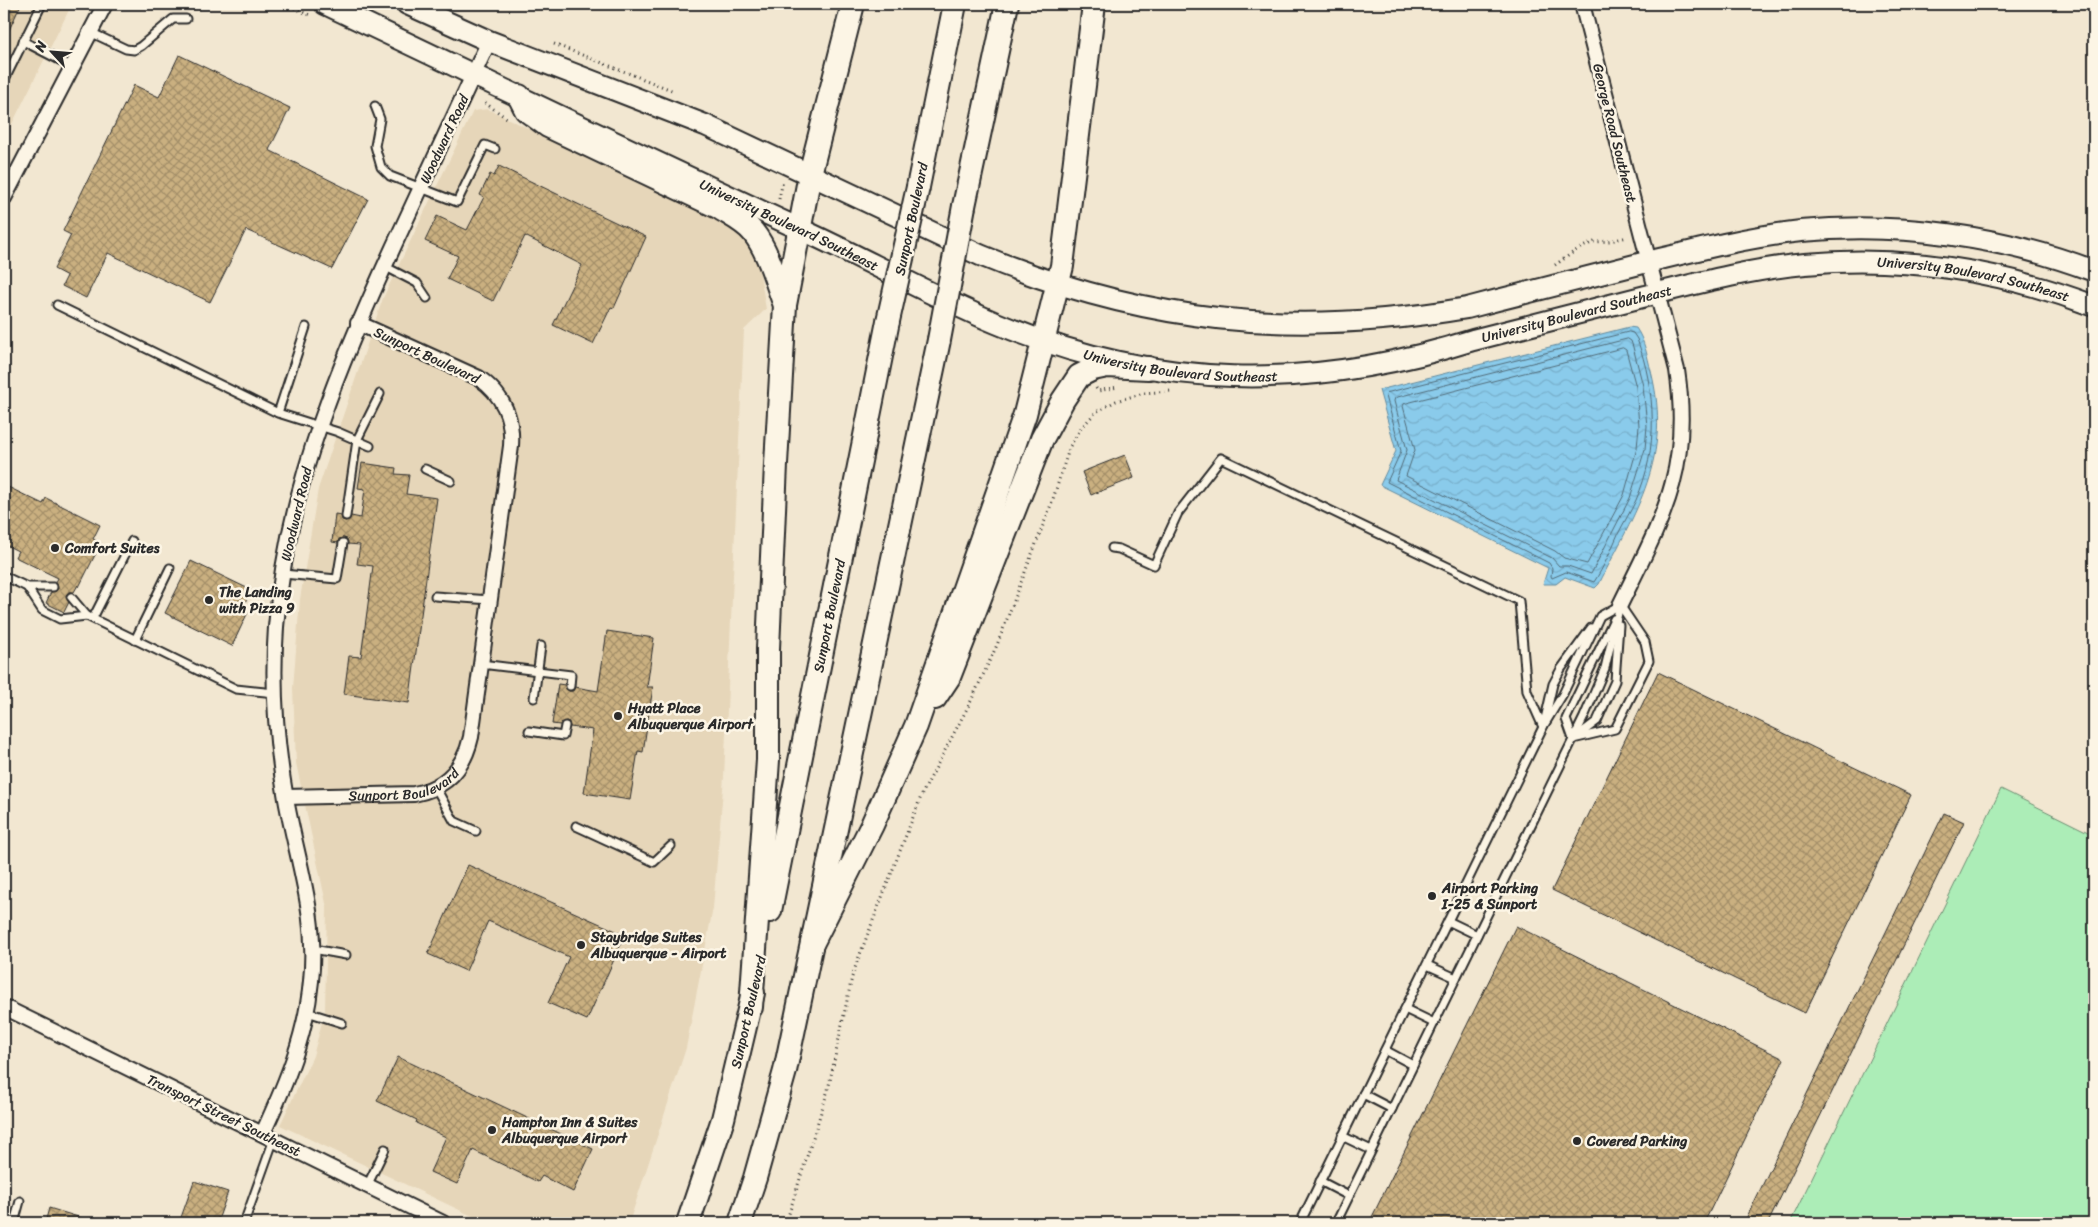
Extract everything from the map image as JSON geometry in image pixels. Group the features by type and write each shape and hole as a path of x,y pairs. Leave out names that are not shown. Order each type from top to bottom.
{"main road":[{"name":"University Boulevard Southeast","path":"325,4 800,229 961,308 1043,341 1148,368 1227,376 1269,377 1352,370 1393,363 1474,340 1765,269 1846,262 1886,262 1960,269 2041,288 2094,306"},
{"path":"407,4 489,41 705,126 980,254 1058,284 1103,298 1188,315 1266,322 1332,323 1390,319 1467,308 1649,262 1760,237 1802,231 1888,229 1946,234 2041,253 2094,271"},
{"path":"751,1007 768,760 768,649 785,305 810,174 853,4"},
{"name":"Sunport Boulevard","path":"688,1223 722,1119 751,1007 888,321 918,187 955,4"},
{"path":"740,1223 769,1134 786,1071 939,340 964,206 1007,4"},
{"path":"812,944 872,825 916,726 1025,414 1063,257 1094,4"},
{"path":"519,96 526,110 548,126 718,207 741,222 753,232 761,246 785,305"},
{"path":"916,726 949,677 1042,440 1063,400 1079,376 1093,370 1107,366 1148,368"}],"street":[{"path":"4,198 105,4"},
{"name":"George Road Southeast","path":"1582,4 1657,294 1679,388 1682,422 1676,474 1660,522 1620,605"},
{"name":"Woodward Road","path":"268,1136 291,1070 307,1012 312,978 313,949 307,890 286,797 279,754 275,693 276,626 294,515 319,426 358,324 489,41"},
{"name":"Sunport Boulevard","path":"286,797 414,794 436,788 455,772 468,750 511,446 511,422 507,411 495,392 479,378 358,324"},
{"name":"Transport Street Southeast","path":"4,1007 443,1223"}],"lane":[{"path":"4,80 42,4"},
{"path":"90,32 126,49 134,50 173,19 186,19"},
{"path":"23,41 72,67"},
{"path":"375,106 380,119 375,146 381,167 390,176 422,186 457,202 485,145 495,149"},
{"path":"384,266 417,283 427,298"},
{"path":"57,305 278,413 319,426 370,446"},
{"path":"278,413 306,327"},
{"path":"346,516 357,440 380,394"},
{"path":"1112,548 1120,549 1154,565 1178,513 1221,458 1518,601 1527,691 1543,727"},
{"path":"425,470 451,481"},
{"path":"90,617 132,541"},
{"path":"283,574 337,579 343,543"},
{"path":"135,640 170,568"},
{"path":"4,576 27,587 53,588"},
{"path":"27,587 42,610 60,619 90,617"},
{"path":"435,596 490,600"},
{"path":"71,597 90,617 236,690 275,693"},
{"path":"1543,727 1553,684 1561,669 1600,616 1620,605"},
{"path":"1573,739 1566,719 1620,605"},
{"path":"1336,1223 1606,668 1620,605"},
{"path":"1573,739 1598,721 1615,681 1620,605"},
{"path":"1573,739 1615,729 1649,661 1645,642 1620,605"},
{"path":"1300,1223 1543,727 1563,694 1600,616"},
{"path":"534,698 540,646"},
{"path":"481,664 571,675 570,686"},
{"path":"529,731 563,736 564,726"},
{"path":"436,788 454,821 476,831"},
{"path":"576,826 654,862 671,846"},
{"path":"1448,921 1477,935"},
{"path":"313,949 346,955"},
{"path":"1426,965 1456,978"},
{"path":"1405,1009 1434,1023"},
{"path":"307,1012 342,1023"},
{"path":"1385,1050 1413,1065"},
{"path":"1363,1094 1392,1109"},
{"path":"244,1223 268,1136"},
{"path":"1342,1136 1371,1150"},
{"path":"367,1186 386,1150"},
{"path":"1320,1181 1349,1196"},
{"path":"14,1223 20,1201"}],"path":[{"path":"777,208 785,174"},
{"path":"1550,268 1578,249 1594,242 1610,241"},
{"path":"786,1223 828,1090 850,985 857,962 922,794 971,701 997,645 1052,502 1070,446 1081,428 1096,412 1116,401 1144,393 1174,391"}],"shaded area":[{"path":"4,4 72,4 4,140"},
{"path":"488,109 733,227 757,256 766,309 744,330 724,777 713,908 686,1048 629,1223 487,1223 280,1125 313,1056 325,1011 327,908 296,763 293,688 300,599 318,489 383,298 473,111"}],"green space":[{"path":"2001,789 2094,835 2094,1223 1790,1223"}],"water":[{"path":"1629,327 1636,328 1642,338 1657,402 1657,431 1654,457 1638,507 1599,584 1595,588 1565,577 1556,584 1543,584 1548,568 1380,485 1396,451 1379,390"}],"building":[{"path":"4,4 21,4 4,41"},
{"path":"179,55 290,108 269,150 368,199 332,269 246,230 210,302 108,253 86,298 62,286 67,276 54,269 71,235 63,231 134,85 159,97"},
{"path":"499,166 646,237 614,308 611,307 593,344 553,325 582,265 525,236 493,301 447,279 458,256 425,241 437,216 467,230 484,197 480,195 490,174 494,176"},
{"path":"1125,455 1134,478 1091,495 1082,472"},
{"path":"362,463 396,468 395,474 409,475 406,494 437,498 409,703 344,694 349,656 361,657 373,566 357,564 360,545 348,544 347,539 343,538 339,539 338,543 332,542 335,514 341,515 342,520 346,521 351,516 361,518 365,489 358,488"},
{"name":"Comfort Suites","path":"4,485 43,504 46,498 100,525 93,539 101,543 79,587 78,585 74,592 66,595 69,602 64,612 46,603 51,592 58,589 56,582 58,578 15,557 18,551 4,544"},
{"name":"The Landing with Pizza 9","path":"191,561 251,590 242,609 248,612 232,646 165,613"},
{"name":"Hyatt Place Albuquerque Airport","path":"607,631 654,638 647,687 653,687 643,752 638,751 630,800 584,793 593,730 570,727 569,722 566,721 560,725 552,724 558,684 565,685 569,691 573,691 575,687 598,691"},
{"path":"1658,672 1911,795 1805,1013 1552,890"},
{"path":"1944,813 1964,822 1768,1223 1744,1223"},
{"name":"Staybridge Suites Albuquerque - Airport","path":"468,865 625,935 587,1020 548,1003 569,957 488,921 466,971 428,954"},
{"name":"Covered Parking","path":"1516,926 1784,1059 1704,1223 1369,1223"},
{"name":"Hampton Inn & Suites Albuquerque Airport","path":"398,1057 593,1149 573,1192 542,1176 538,1182 473,1150 457,1184 430,1172 446,1137 416,1123 417,1120 377,1101"},
{"path":"194,1181 228,1192 217,1223 179,1223"},
{"path":"49,1208 88,1220 88,1223 45,1223"}],"place":[{"name":"Comfort Suites","path":"55,548"},
{"name":"The Landing with Pizza 9","path":"209,600"},
{"name":"Hyatt Place Albuquerque Airport","path":"618,716"},
{"name":"Airport Parking I-25 & Sunport","path":"1432,896"},
{"name":"Staybridge Suites Albuquerque - Airport","path":"581,945"},
{"name":"Hampton Inn & Suites Albuquerque Airport","path":"492,1130"},
{"name":"Covered Parking","path":"1577,1141"}]}
